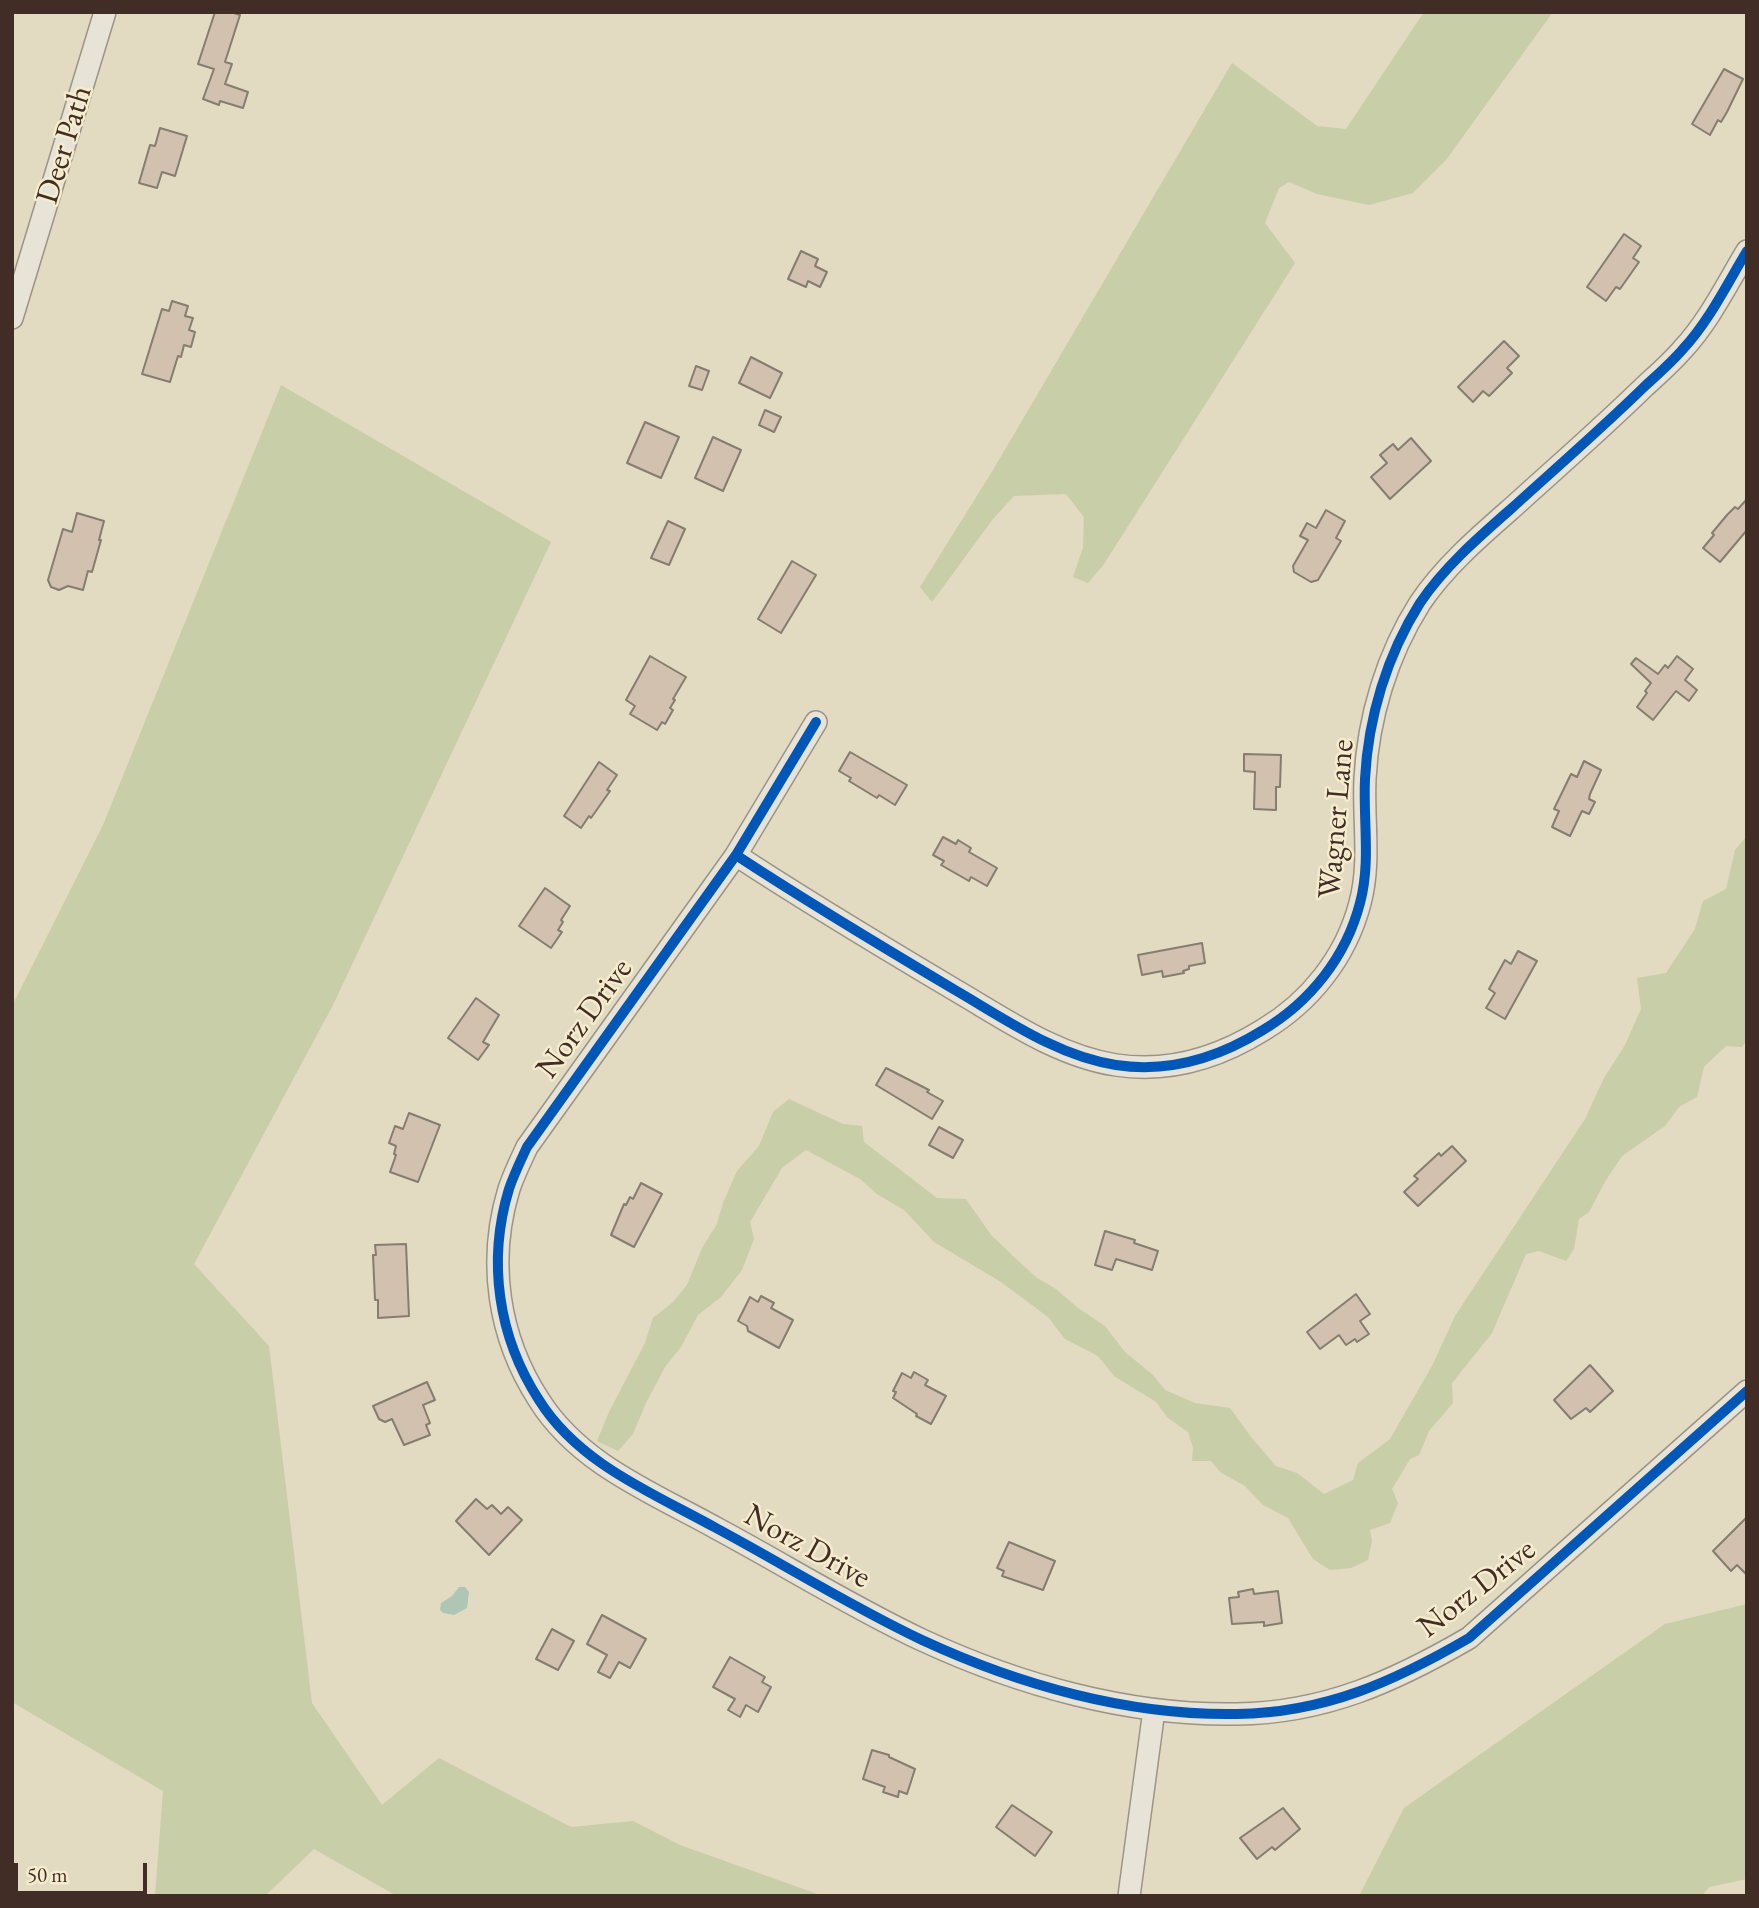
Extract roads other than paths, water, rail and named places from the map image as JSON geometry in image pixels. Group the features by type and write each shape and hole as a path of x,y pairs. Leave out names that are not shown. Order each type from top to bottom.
{"street":[{"name":"Deer Path","path":"12,318 105,12"},
{"name":"Wagner Lane","path":"736,855 929,975 1030,1034 1077,1056 1114,1065 1160,1068 1234,1048 1282,1019 1309,994 1329,971 1350,931 1366,875 1365,782 1370,732 1388,668 1419,605 1437,581 1487,530 1610,420 1684,349 1747,251"},
{"name":"Norz Drive","path":"816,722 736,855 527,1147 510,1187 499,1233 497,1272 500,1308 505,1327 522,1372 540,1403 560,1429 586,1453 641,1488 898,1627 1000,1671 1049,1687 1154,1710 1237,1714 1315,1705 1363,1692 1416,1669 1469,1638 1747,1391"},
{"path":"1129,1896 1154,1710"}]}
